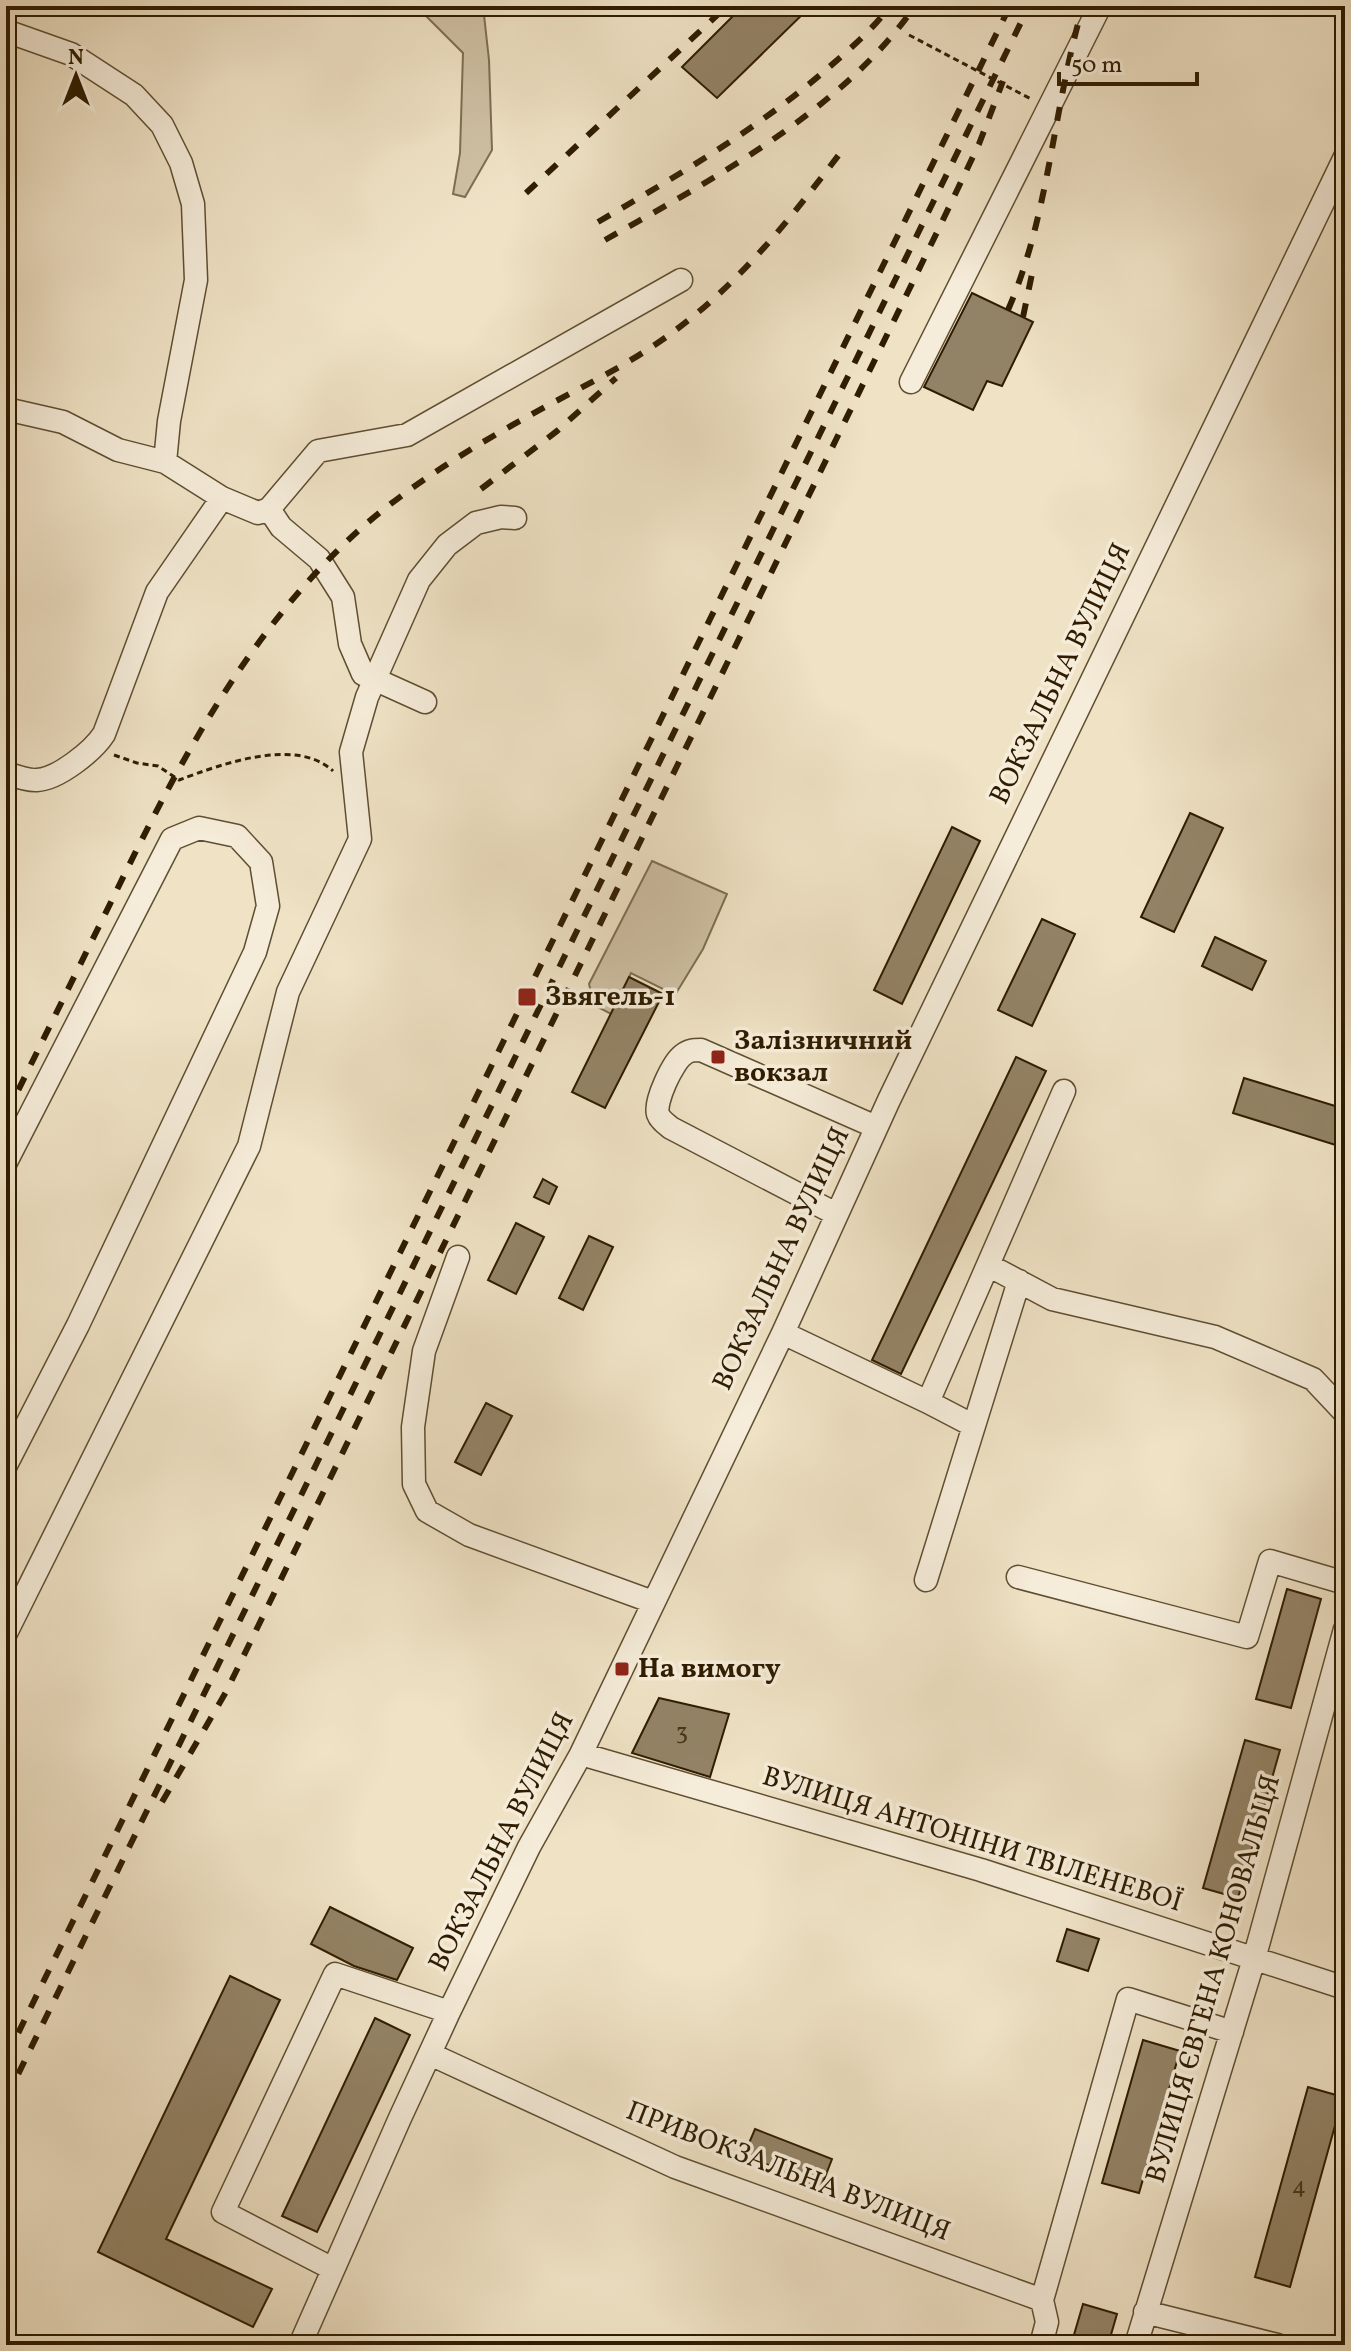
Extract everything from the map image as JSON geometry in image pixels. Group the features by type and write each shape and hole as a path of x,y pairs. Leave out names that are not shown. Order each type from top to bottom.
{"street":[{"path":"911,382 1100,6"},
{"path":"6,31 71,54 134,95 162,125 181,163 193,204 196,280 169,421 165,462"},
{"name":"ВОКЗАЛЬНА ВУЛИЦЯ","path":"300,2345 449,2012 529,1847 581,1754 783,1333 876,1127 1345,157"},
{"path":"6,409 63,422 118,450 165,462 222,498 258,513 269,509 318,451 407,435 681,280"},
{"path":"6,773 37,780 54,775 95,749 104,734 157,592 222,498"},
{"path":"269,509 281,527 319,559 343,597 350,644 363,674 425,702"},
{"path":"6,1633 249,1146 288,992 360,839 351,752 375,680 419,580 447,545 476,523 501,517 515,518"},
{"path":"6,1162 172,839 199,828 237,836 261,862 268,906 255,952 78,1325 6,1465"},
{"path":"836,1214 671,1128 658,1115 657,1107 663,1088 684,1053 701,1050 876,1127"},
{"path":"928,1402 1064,1091"},
{"path":"458,1257 424,1351 413,1427 414,1484 427,1511 469,1535 653,1602"},
{"path":"988,1265 1052,1299 1215,1337 1313,1379 1345,1413"},
{"path":"926,1580 1019,1281"},
{"path":"783,1333 974,1426"},
{"path":"1018,1577 1247,1637 1270,1561 1345,1583"},
{"name":"ВУЛИЦЯ ЄВГЕНА КОНОВАЛЬЦЯ","path":"1136,2345 1254,1959 1345,1629"},
{"name":"ВУЛИЦЯ АНТОНІНИ ТВІЛЕНЕВОЇ","path":"581,1754 981,1870 1345,1988"},
{"path":"333,2269 223,2212 335,1974 449,2012"},
{"path":"1041,2345 1047,2322 1042,2300 1128,1999 1232,2032"},
{"name":"ПРИВОКЗАЛЬНА ВУЛИЦЯ","path":"430,2054 675,2167 1042,2300"},
{"path":"1145,2312 1277,2345"}],"path":[{"path":"909,35 1049,109"},
{"path":"95,749 137,763 158,766 179,780 263,754 296,755 328,767 356,797"}],"shaded area":[{"path":"416,6 483,6 489,60 492,150 465,197 453,194 460,153 463,53"},
{"path":"652,861 727,894 703,949 675,995 631,973 611,1014 594,1005 589,984"}],"building":[{"path":"743,6 811,6 717,98 682,67"},
{"path":"972,293 1033,322 1002,386 987,381 973,410 924,387"},
{"path":"1190,813 1223,828 1174,932 1141,917"},
{"path":"952,827 980,841 902,1004 874,990"},
{"path":"1042,919 1075,934 1032,1026 998,1010"},
{"path":"1215,937 1266,961 1252,990 1202,966"},
{"path":"629,977 663,994 605,1108 572,1092"},
{"path":"1016,1057 1046,1071 901,1374 872,1360"},
{"path":"1244,1078 1345,1109 1342,1147 1233,1113"},
{"path":"543,1179 557,1187 549,1204 534,1197"},
{"path":"516,1223 544,1237 516,1294 488,1280"},
{"path":"589,1236 613,1247 583,1310 559,1298"},
{"path":"486,1403 512,1416 481,1475 455,1462"},
{"path":"1287,1589 1321,1599 1291,1708 1256,1699"},
{"path":"659,1698 729,1714 710,1777 632,1753"},
{"path":"1245,1740 1280,1750 1238,1898 1203,1888"},
{"path":"330,1907 413,1948 397,1980 354,1966 311,1944"},
{"path":"1067,1929 1099,1939 1088,1971 1057,1961"},
{"path":"230,1976 280,2000 166,2239 272,2289 253,2327 98,2252"},
{"path":"375,2018 410,2035 317,2232 282,2216"},
{"path":"1143,2040 1180,2051 1139,2193 1102,2183"},
{"path":"1308,2087 1343,2097 1290,2287 1255,2277"},
{"path":"755,2129 832,2159 820,2190 744,2155"},
{"path":"1083,2304 1117,2314 1108,2345 1071,2345"}],"railway":[{"path":"526,193 727,6"},
{"path":"598,222 684,171 767,116 848,51 890,6"},
{"path":"605,240 732,167 814,110 885,43 915,6"},
{"path":"6,2058 1010,6"},
{"path":"6,2099 1029,6"},
{"path":"1008,310 1033,236 1083,6"},
{"path":"162,1802 226,1692 941,224 979,144 1003,81"},
{"path":"6,1115 161,802 217,704 281,613 358,531 397,499 505,429 622,365 682,326 757,255 844,148"},
{"path":"1023,317 1033,269"},
{"path":"481,489 557,431 616,378"}],"place":[{"name":"Звягель-1","path":"527,997"},
{"name":"Залізничний вокзал","path":"718,1057"},
{"name":"На вимогу","path":"622,1669"}]}
